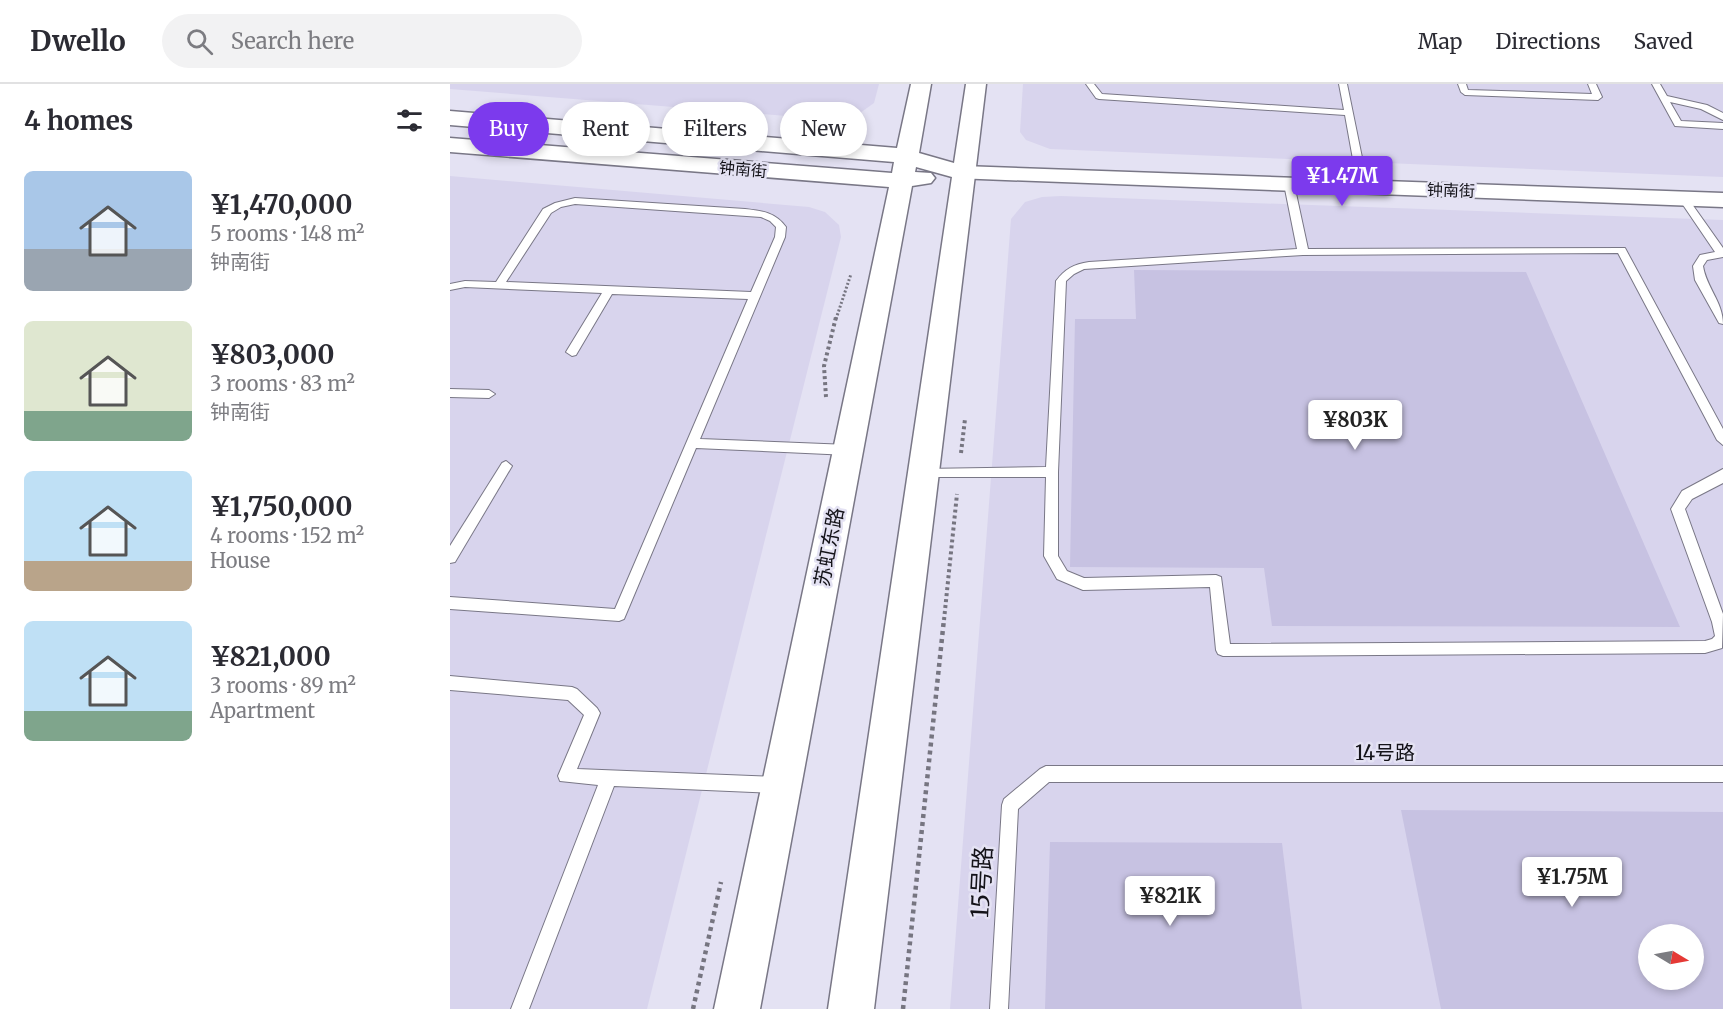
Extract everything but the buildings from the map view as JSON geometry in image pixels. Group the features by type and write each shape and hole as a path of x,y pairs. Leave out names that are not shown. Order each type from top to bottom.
{"main road":[{"name":"苏虹东路","path":"736,1009 921,84"},
{"path":"851,1009 941,474 963,173 976,84"},
{"name":"钟南街","path":"450,118 963,173 1723,200"},
{"name":"钟南街","path":"450,145 903,168"}],"lane":[{"path":"1090,84 1100,96 1349,113"},
{"path":"1343,84 1363,187"},
{"path":"1462,84 1465,92 1598,97 1592,84"},
{"path":"1656,84 1678,124 1723,126"},
{"path":"1664,98 1704,107 1723,117"},
{"path":"1288,184 1303,252"},
{"path":"1684,199 1722,254 1704,257 1698,266 1700,280 1723,320"},
{"path":"450,603 619,615 780,237 781,227 776,218 766,214 575,201 558,205 547,211 499,285"},
{"path":"1723,440 1620,250 1303,252 1089,265 1076,267 1067,272 1061,281 1052,472 1051,556 1062,575 1083,584 1216,581 1223,650 1694,647 1717,644 1722,637 1719,622 1678,509 1687,495 1719,479 1723,474"},
{"path":"450,287 465,284 499,285 755,296"},
{"path":"572,352 609,290"},
{"path":"450,393 489,394"},
{"path":"693,443 849,450"},
{"path":"450,558 506,466"},
{"path":"941,474 1052,472"},
{"path":"450,683 572,694 592,713 566,776 781,785"},
{"name":"14号路","path":"1046,774 1723,774"},
{"name":"15号路","path":"999,1009 1010,805 1046,774"},
{"path":"520,1009 609,778"}],"path":[{"path":"903,1009 941,474 965,415"}],"shaded area":[{"path":"450,84 879,84 874,103 867,108 867,102 780,102 780,115 768,114 768,102 662,102 662,106 650,105 650,102 612,102 450,89"},
{"path":"1023,84 1723,84 1723,177 1050,149 1026,140 1020,132"},
{"path":"450,176 809,207 825,212 839,225 841,237 647,1009 450,1009"},
{"path":"1061,196 1723,220 1723,1009 950,1009 1011,219 1025,202 1042,197"}]}
